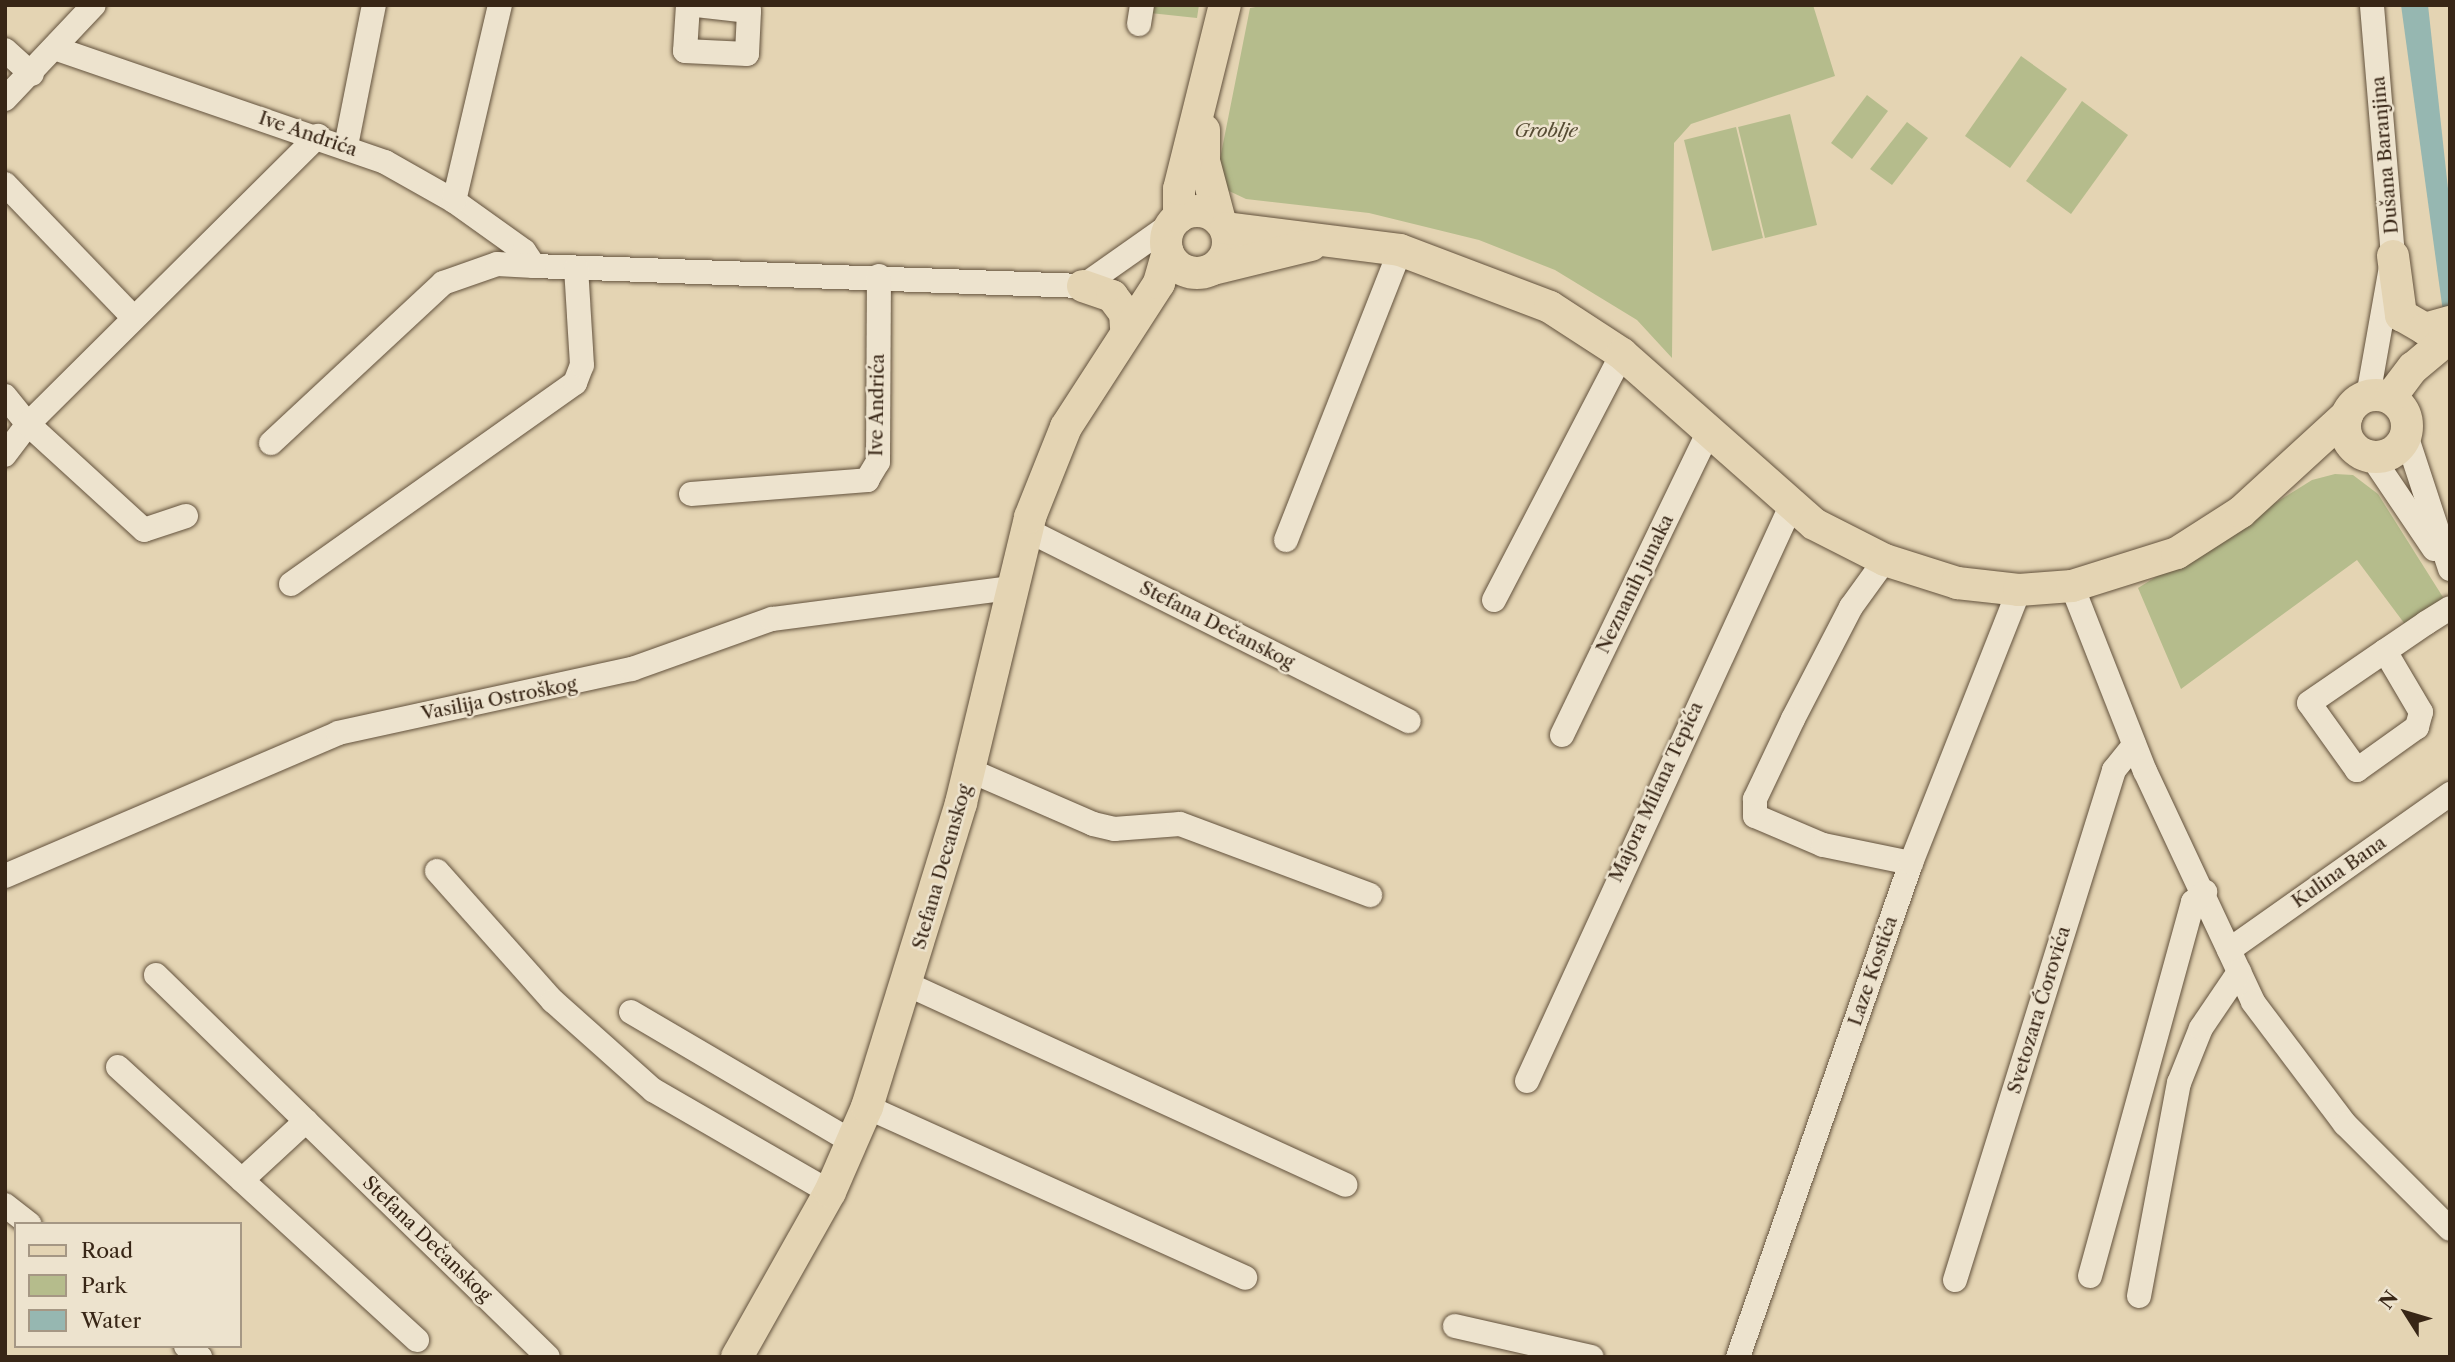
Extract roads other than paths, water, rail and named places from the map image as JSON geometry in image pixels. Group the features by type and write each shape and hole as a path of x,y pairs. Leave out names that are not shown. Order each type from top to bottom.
{"main road":[{"path":"1104,362 1159,282 1179,189 1204,100 1225,5"},
{"path":"1104,362 1208,271 1228,247 1204,160 1204,100"},
{"path":"1171,233 1201,211 1223,224 1400,250 1550,307 1622,354 1791,506 1885,560 1944,580 2020,590 2073,586 2132,572 2200,542 2270,486 2383,409"},
{"path":"1171,233 1185,271 1208,271 1329,240"},
{"path":"2366,455 2347,437 2383,409 2443,334 2401,315 2393,256"},
{"path":"1083,286 1112,296 1125,313 1126,330"},
{"name":"Stefana Decanskog","path":"737,1357 830,1192 867,1107 909,985 969,770 1026,529 1066,427 1104,362"},
{"path":"2270,486 2366,455 2393,452 2383,409"}],"street":[{"path":"5,99 57,49 93,5"},
{"path":"346,146 374,5"},
{"path":"454,201 500,5"},
{"path":"688,5 685,51 747,54 749,11 696,5"},
{"name":"Dušana Baranjina","path":"2372,5 2393,256 2383,409"},
{"name":"Ive Andrića","path":"57,49 346,146 454,201 524,251 534,266"},
{"path":"5,50 32,74"},
{"path":"5,455 28,424 318,136"},
{"path":"5,184 133,317"},
{"path":"271,443 443,282 497,264 879,276 1083,286 1113,264 1171,233"},
{"path":"1286,540 1400,250"},
{"path":"291,584 575,383 582,365 576,268"},
{"name":"Ive Andrića","path":"691,494 867,480 878,462 879,276"},
{"path":"1494,600 1622,354"},
{"path":"5,396 28,424 144,530 186,516"},
{"path":"2383,409 2450,570"},
{"name":"Neznanih junaka","path":"1562,735 1708,433"},
{"path":"2366,455 2450,570"},
{"name":"Majora Milana Tepića","path":"1527,1081 1791,506"},
{"name":"Stefana Dečanskog","path":"1026,529 1409,721"},
{"path":"1885,560 1851,607 1793,719 1755,799 1755,816 1823,845 1911,863"},
{"path":"2073,586 2134,744 2205,892 2234,961 2300,1072 2450,1229"},
{"name":"Vasilija Ostroškog","path":"5,876 338,733 620,673 772,619 1011,588"},
{"name":"Laze Kostića","path":"1738,1357 1911,863 2020,590"},
{"path":"2385,650 2421,712 2417,727 2357,770 2309,704 2385,650 2450,608"},
{"name":"Svetozara Ćorovića","path":"1955,1280 2114,770 2134,744"},
{"path":"969,770 1093,824 1114,829 1180,824 1370,895"},
{"name":"Kulina Bana","path":"2234,961 2450,794"},
{"path":"437,871 553,1001 653,1090 830,1192"},
{"path":"2090,1276 2193,902 2205,892"},
{"path":"2139,1296 2179,1083 2200,1028 2234,961"},
{"name":"Stefana Dečanskog","path":"156,975 548,1357"},
{"path":"909,985 1345,1185"},
{"path":"631,1012 853,1143"},
{"path":"118,1067 417,1340"},
{"path":"867,1107 1245,1278"},
{"path":"242,1180 306,1121"},
{"path":"5,1205 26,1222"},
{"path":"1455,1326 1592,1357"}],"water":[{"path":"2401,5 2428,5 2450,207 2450,363"}],"park label":[{"name":"Groblje","path":"1546,131"}]}
